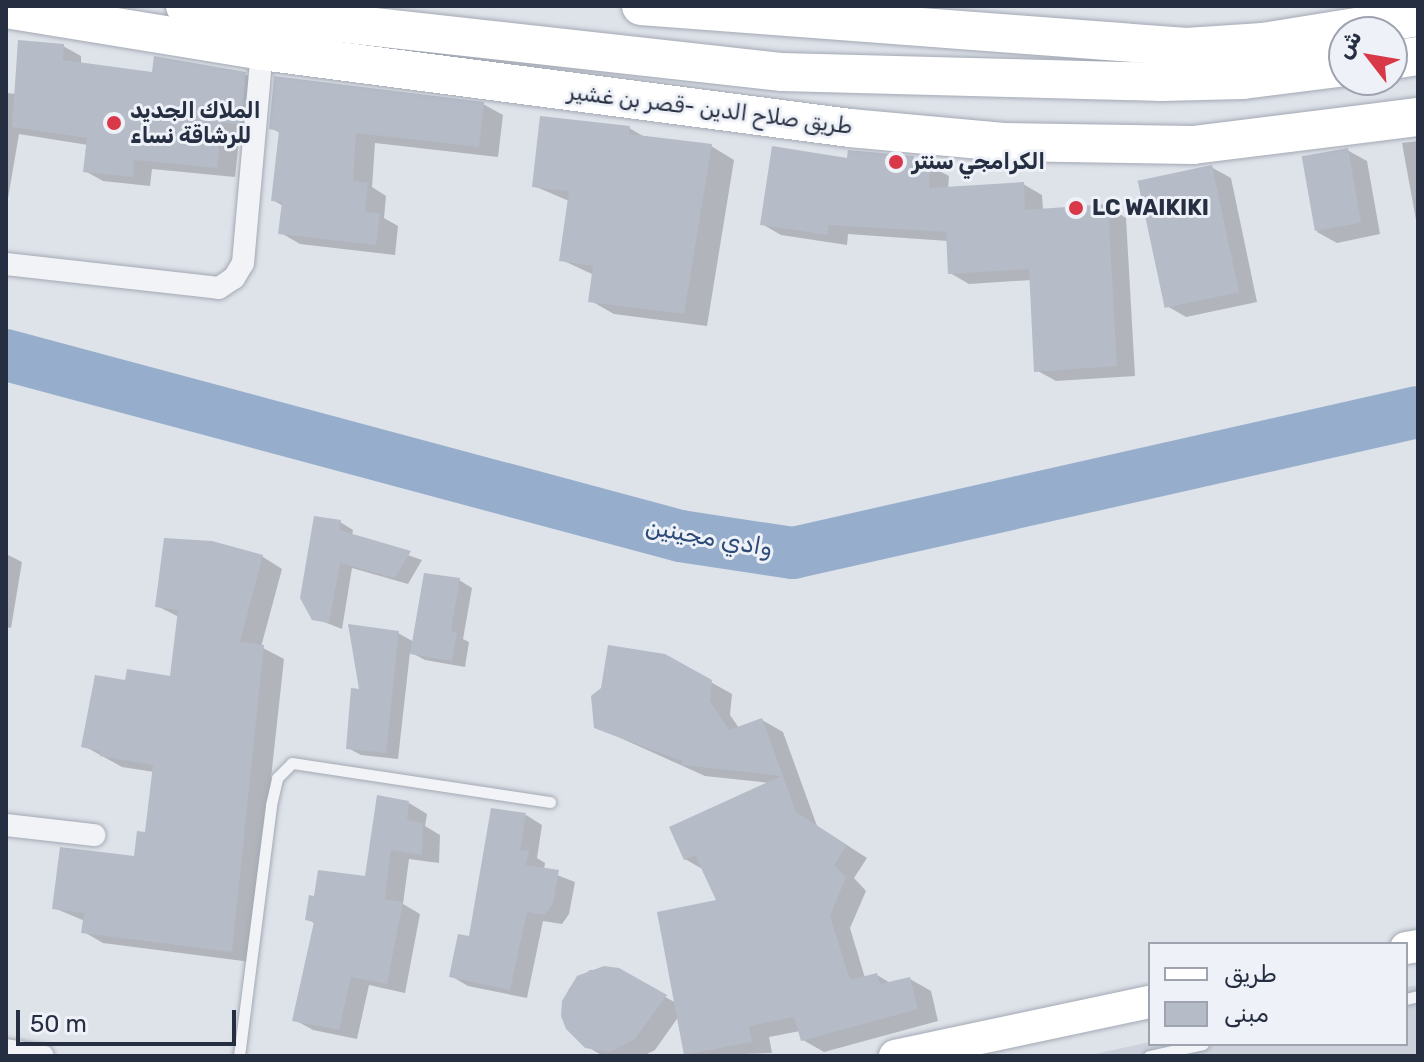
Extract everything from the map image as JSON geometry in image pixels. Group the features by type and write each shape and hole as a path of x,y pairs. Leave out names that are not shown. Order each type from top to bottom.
{"highway":[{"path":"185,6 782,72 1161,82 1243,80 1328,69"},
{"path":"641,6 1186,47 1263,42 1418,17"},
{"name":"طريق صلاح الدين -قصر بن غشير","path":"6,9 55,10 262,51 850,128 1035,143 1193,145 1418,117"}],"main road":[{"path":"895,1056 1148,1002"}],"street":[{"path":"6,264 219,288 234,278 243,263 262,51"},
{"path":"6,825 94,835"},
{"path":"6,1050 43,1056"}],"lane":[{"path":"239,1056 271,805 277,778 292,763 550,802"},
{"path":"1149,1056 1194,1046"}],"shaded area":[{"path":"1418,985 1418,1056 1086,1056 1148,1042 1148,1046 1408,1046 1408,987"}],"building":[{"path":"18,40 64,44 63,60 152,72 154,56 246,72 241,125 222,122 217,168 134,160 133,177 83,172 87,138 12,127"},
{"path":"274,76 484,102 479,147 356,133 353,181 368,183 365,212 380,213 376,245 278,234 282,202 271,201 279,131 269,129"},
{"path":"540,116 630,126 629,134 712,144 684,314 588,302 593,266 559,261 569,191 532,187"},
{"path":"772,146 847,158 848,150 914,156 914,162 930,163 929,188 1024,182 1025,210 1108,204 1117,366 1034,372 1029,269 948,274 946,232 829,225 827,235 760,225"},
{"path":"1348,148 1361,223 1315,231 1302,156"},
{"path":"1212,165 1239,292 1165,308 1138,181"},
{"path":"314,516 341,520 339,530 411,551 395,578 340,563 329,623 312,620 300,598"},
{"path":"164,538 212,541 263,555 240,642 264,645 232,952 81,933 84,913 52,909 60,847 134,856 137,831 145,832 153,765 100,756 99,751 81,747 95,675 125,680 127,669 170,676 178,610 155,607"},
{"path":"424,573 460,578 451,631 457,633 452,661 410,654"},
{"path":"348,624 399,631 386,753 346,749 351,688 359,689"},
{"path":"608,645 665,654 712,680 710,701 729,730 762,718 796,812 847,845 834,865 846,877 830,916 850,980 877,973 880,984 910,977 918,1009 801,1041 794,1017 749,1026 752,1042 684,1055 657,912 716,900 695,855 684,860 669,827 781,776 682,765 682,761 594,728 591,696 601,688"},
{"path":"377,795 409,801 407,820 423,823 422,855 391,850 385,899 403,902 387,984 351,977 339,1030 292,1021 314,922 305,920 309,895 314,896 318,870 365,876"},
{"path":"491,808 526,813 520,850 529,851 526,865 559,870 553,904 544,915 527,912 510,990 449,977 458,934 469,936"},
{"path":"604,966 619,968 667,995 635,1039 611,1052 585,1048 566,1029 561,1016 562,1001 577,976"}],"waterway":[{"name":"وادي مجينين","path":"6,355 680,536 793,553 1418,412"}],"place":[{"name":"الملاك الجديد للرشاقة نساء","path":"114,123"},
{"name":"الكرامجي سنتر","path":"896,162"},
{"name":"LC WAIKIKI","path":"1076,208"}]}
